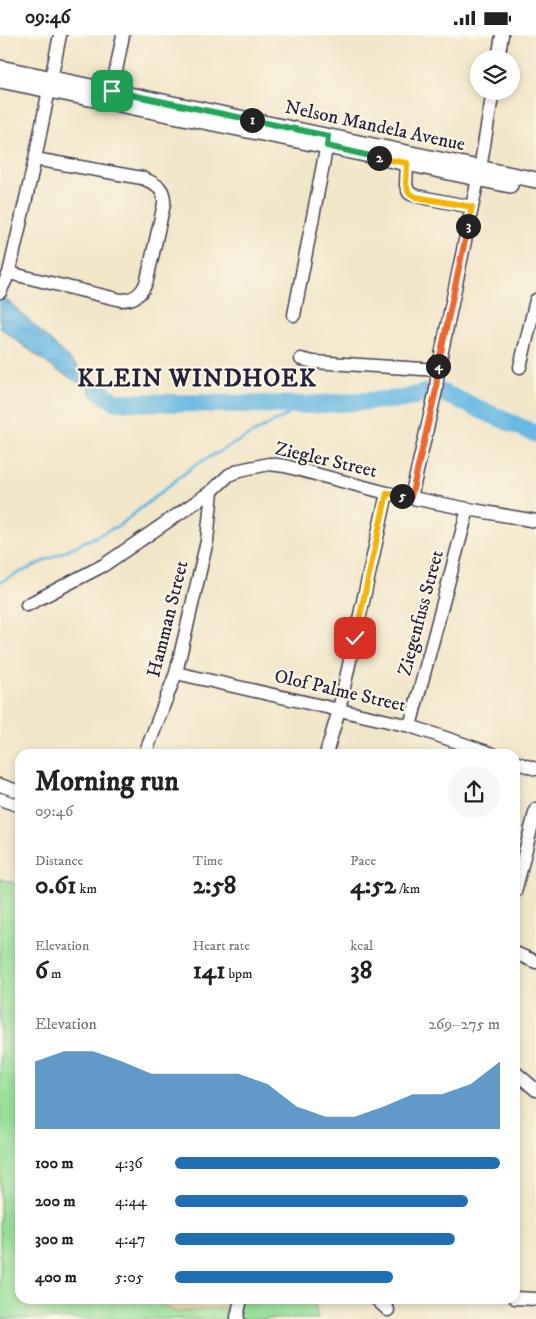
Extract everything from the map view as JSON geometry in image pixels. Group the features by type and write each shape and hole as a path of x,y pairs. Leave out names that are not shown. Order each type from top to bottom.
{"main road":[{"name":"Nelson Mandela Avenue","path":"0,68 51,85 328,141 407,163 536,180"},
{"name":"Nelson Mandela Avenue","path":"0,80 112,91 479,174 536,191"}],"street":[{"path":"0,292 9,273 51,85 60,35"},
{"path":"112,91 124,35"},
{"path":"500,50 502,35"},
{"path":"411,497 436,390 438,370 479,174 491,100"},
{"path":"294,315 328,141"},
{"path":"9,273 121,300 128,300 138,295 144,289 149,270 164,204 161,188 142,178 35,159"},
{"path":"407,163 406,185 409,193 416,197 472,207"},
{"path":"520,367 536,300"},
{"path":"301,359 314,362 438,370"},
{"name":"Ziegler Street","path":"27,605 104,565 212,491 229,475 240,470 269,463 387,493 536,521"},
{"name":"Hamman Street","path":"147,749 176,673 207,541 212,491"},
{"path":"327,749 339,710 387,493"},
{"name":"Ziegenfuss Street","path":"410,726 468,509"},
{"name":"Olof Palme Street","path":"176,673 410,726 478,749"},
{"path":"520,764 536,769"},
{"path":"0,785 15,790"},
{"path":"0,799 15,804"},
{"path":"520,872 536,809"},
{"path":"520,955 536,962"},
{"path":"520,1076 536,1090"},
{"path":"520,1299 536,1299"},
{"path":"238,1319 240,1304"},
{"path":"381,1304 388,1310"}],"green space":[{"path":"0,879 15,883 15,1304 315,1304 318,1319 0,1319"}],"sand":[{"path":"160,1304 234,1304 231,1307 175,1312"}],"water":[{"path":"0,293 115,402 56,370 0,328"}],"waterway":[{"path":"97,389 115,402 305,405 403,399 436,390 536,434"},
{"path":"0,582 120,525 195,465 305,405"}],"district":[{"name":"KLEIN WINDHOEK","path":"197,379"}],"route":[{"path":"112,91 328,136 327,146 407,163 406,185 409,193 416,197 472,207 438,370 436,390 411,497 387,493 355,638"}]}
